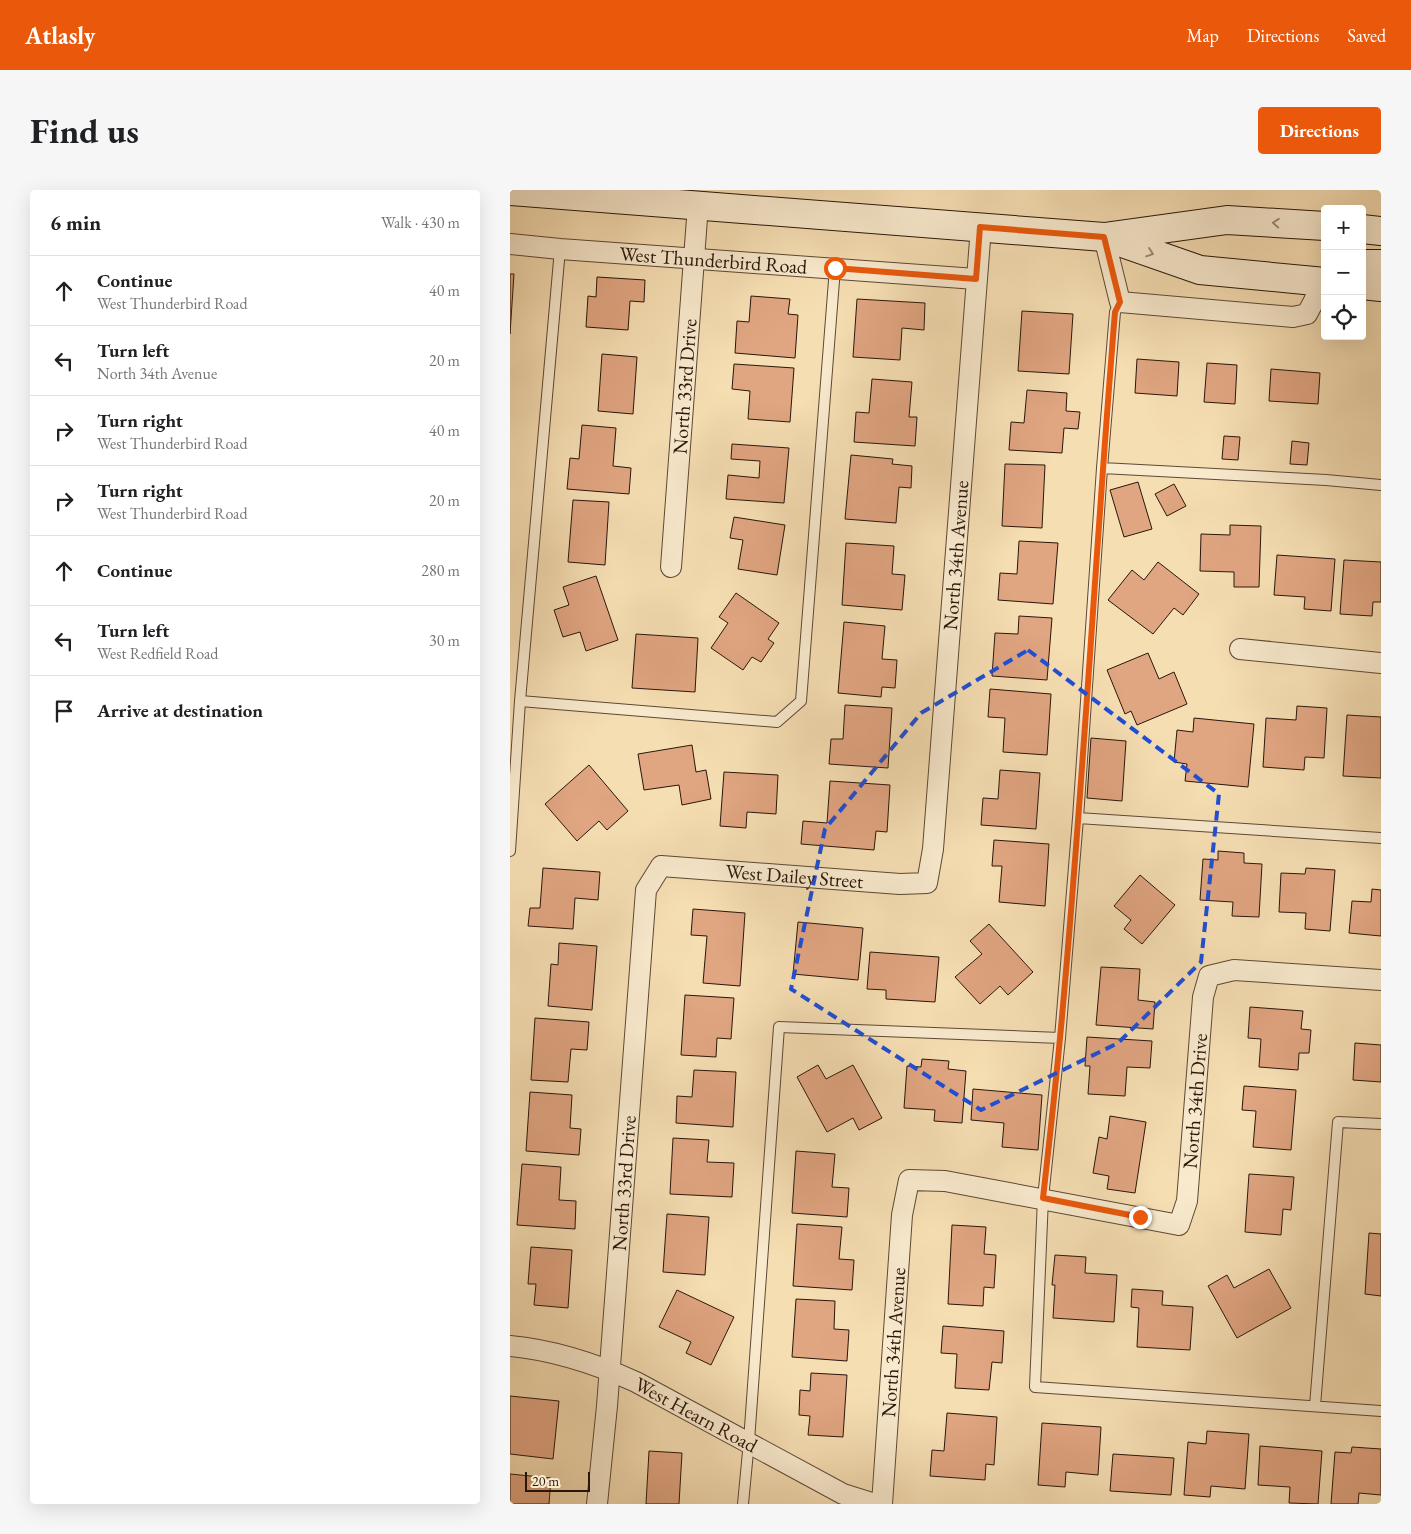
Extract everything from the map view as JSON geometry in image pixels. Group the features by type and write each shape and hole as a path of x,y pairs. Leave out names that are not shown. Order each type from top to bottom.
{"main road":[{"path":"510,191 1104,237 1227,220 1321,226"},
{"path":"1366,229 1381,230"},
{"path":"1104,237 1200,270 1278,277 1321,277"},
{"path":"1366,264 1381,264"},
{"path":"1366,285 1381,286"}],"street":[{"name":"North 33rd Drive","path":"671,567 698,205"},
{"name":"North 34th Avenue","path":"927,883 933,849 980,227"},
{"path":"1104,237 1120,302 1293,317 1306,314 1315,299 1321,280"},
{"name":"West Thunderbird Road","path":"510,244 976,279"},
{"path":"1240,649 1381,662"},
{"name":"North 33rd Drive","path":"597,1504 646,890 661,866"},
{"name":"West Dailey Street","path":"661,866 900,884 927,883"},
{"name":"North 34th Drive","path":"1043,1198 1179,1225 1186,1201 1203,997 1209,976 1234,970 1381,980"},
{"name":"North 34th Avenue","path":"882,1504 902,1215 909,1180 945,1181 1043,1198"},
{"name":"West Hearn Road","path":"510,1346 551,1352 609,1370 636,1382 843,1494 874,1504"}],"lane":[{"path":"510,852 520,701 560,249"},
{"path":"520,701 777,722 801,701 835,268"},
{"path":"1120,302 1115,312 1102,468 1078,818 1060,1038 1043,1198 1034,1387 1381,1411"},
{"path":"1102,468 1326,480 1381,485"},
{"path":"1078,818 1381,838"},
{"path":"743,1504 779,1027 1060,1038"},
{"path":"1315,1406 1338,1122 1381,1124"}],"highlighted area":[{"path":"1028,650 1219,794 1201,962 1118,1043 981,1110 791,989 825,829 921,713"}],"building":[{"path":"510,274 514,274 510,334"},
{"path":"597,277 645,280 644,302 630,301 628,330 586,327 588,296 596,297"},
{"path":"751,296 790,299 788,314 798,315 795,358 735,353 737,321 749,322"},
{"path":"857,299 925,303 924,330 902,328 900,360 853,357"},
{"path":"1022,311 1073,314 1069,374 1018,371"},
{"path":"602,354 637,357 633,414 598,411"},
{"path":"1137,359 1179,362 1177,396 1135,393"},
{"path":"1207,363 1237,365 1235,404 1204,402"},
{"path":"734,364 794,368 790,422 748,419 750,391 732,389"},
{"path":"1271,369 1320,373 1318,404 1269,401"},
{"path":"872,379 912,382 909,417 917,417 915,446 854,442 856,412 869,413"},
{"path":"1027,390 1067,393 1066,411 1080,412 1078,429 1064,428 1062,453 1009,450 1011,422 1024,423"},
{"path":"582,425 616,428 613,466 631,468 629,494 567,489 570,458 579,459"},
{"path":"1224,436 1240,437 1238,460 1222,459"},
{"path":"1292,441 1309,443 1307,465 1290,464"},
{"path":"732,444 789,448 784,503 726,499 728,475 759,478 760,461 731,459"},
{"path":"851,455 893,459 892,464 912,466 911,488 899,487 896,523 845,519"},
{"path":"1005,464 1045,465 1042,528 1002,526"},
{"path":"1138,482 1152,529 1124,537 1110,490"},
{"path":"1174,484 1186,506 1167,516 1155,494"},
{"path":"573,500 609,502 605,565 568,562"},
{"path":"734,517 785,525 777,575 738,569 743,540 730,538"},
{"path":"1230,525 1261,526 1259,587 1234,587 1234,572 1200,571 1201,534 1230,535"},
{"path":"1019,541 1058,543 1053,604 998,600 1000,573 1017,574"},
{"path":"846,543 894,546 892,574 905,575 902,610 842,605"},
{"path":"1277,555 1335,559 1331,611 1304,609 1305,597 1274,595"},
{"path":"1344,560 1381,562 1381,602 1373,602 1372,616 1340,614"},
{"path":"1158,562 1199,594 1183,615 1174,608 1153,634 1108,600 1132,570 1144,580"},
{"path":"596,576 618,640 586,651 580,632 563,637 554,610 569,605 563,587"},
{"path":"736,593 779,623 768,639 774,643 761,662 752,657 743,670 711,648 728,623 719,617"},
{"path":"1019,616 1052,618 1047,680 992,676 995,633 1018,634"},
{"path":"844,622 885,626 882,659 897,660 895,688 882,687 881,697 838,693"},
{"path":"636,634 698,638 695,692 632,688"},
{"path":"1148,653 1159,679 1174,672 1187,704 1137,725 1131,711 1125,714 1107,670"},
{"path":"990,689 1051,694 1047,755 1003,752 1005,718 988,717"},
{"path":"845,705 892,708 888,768 829,764 831,739 843,739"},
{"path":"1297,706 1327,708 1324,758 1305,757 1304,770 1263,767 1266,718 1296,720"},
{"path":"1347,715 1381,717 1381,778 1343,776"},
{"path":"1194,718 1254,724 1248,787 1185,781 1187,764 1174,762 1177,730 1193,732"},
{"path":"1091,738 1126,741 1122,801 1087,798"},
{"path":"692,745 696,772 706,770 711,799 682,805 679,785 644,790 638,754"},
{"path":"589,765 628,811 607,830 599,821 577,841 545,804"},
{"path":"1000,770 1040,773 1036,829 981,825 983,798 998,799"},
{"path":"724,772 778,775 776,814 747,812 746,828 720,826"},
{"path":"830,781 890,785 887,832 876,831 874,850 801,844 803,821 827,823"},
{"path":"994,840 1049,844 1045,906 999,902 1002,866 992,866"},
{"path":"1218,851 1244,853 1244,863 1262,864 1259,917 1232,916 1233,902 1200,900 1203,859 1218,860"},
{"path":"543,868 600,872 598,900 575,898 573,929 528,926 530,908 540,908"},
{"path":"1306,868 1335,870 1330,931 1305,929 1306,913 1279,912 1281,873 1305,874"},
{"path":"1140,875 1175,905 1142,944 1124,929 1131,920 1114,906"},
{"path":"1372,889 1381,890 1381,936 1349,933 1352,901 1371,902"},
{"path":"693,909 745,913 740,986 703,983 707,936 691,935"},
{"path":"798,922 863,928 858,980 793,974"},
{"path":"989,924 1033,972 1008,995 1000,986 980,1004 955,977 982,954 970,941"},
{"path":"559,943 597,946 592,1010 548,1006 551,964 558,965"},
{"path":"870,952 939,957 935,1002 886,999 886,990 867,989"},
{"path":"1101,967 1140,969 1138,1000 1155,1002 1153,1029 1096,1025"},
{"path":"685,995 734,998 731,1039 717,1038 716,1057 681,1055"},
{"path":"1250,1007 1303,1011 1301,1029 1311,1030 1309,1053 1299,1053 1298,1070 1259,1067 1261,1039 1248,1038"},
{"path":"535,1018 589,1022 587,1050 571,1049 568,1082 531,1080"},
{"path":"1087,1037 1152,1041 1150,1068 1127,1067 1125,1096 1088,1094 1090,1066 1085,1066"},
{"path":"1355,1043 1381,1045 1381,1082 1353,1080"},
{"path":"922,1059 949,1061 948,1069 966,1071 962,1123 934,1121 935,1110 904,1108 907,1066 921,1067"},
{"path":"818,1065 826,1079 853,1065 882,1118 859,1130 853,1118 827,1132 797,1077"},
{"path":"694,1070 736,1072 733,1127 676,1123 677,1096 692,1097"},
{"path":"1244,1086 1296,1090 1291,1150 1253,1147 1256,1111 1242,1110"},
{"path":"973,1089 1042,1095 1038,1150 1002,1147 1004,1123 971,1120"},
{"path":"530,1092 572,1095 570,1128 581,1129 579,1155 526,1151"},
{"path":"1110,1116 1146,1122 1135,1193 1107,1189 1109,1176 1093,1173 1099,1137 1107,1139"},
{"path":"673,1138 709,1140 707,1162 734,1163 732,1197 670,1194"},
{"path":"796,1151 835,1154 832,1187 849,1188 847,1217 792,1213"},
{"path":"522,1164 561,1167 559,1200 576,1201 575,1229 517,1225"},
{"path":"1249,1174 1294,1177 1291,1210 1283,1209 1281,1235 1245,1232"},
{"path":"667,1214 709,1217 705,1275 663,1272"},
{"path":"797,1224 842,1227 839,1259 854,1260 852,1290 793,1286"},
{"path":"952,1225 986,1227 984,1254 996,1255 994,1288 984,1287 983,1306 948,1304"},
{"path":"1369,1233 1381,1234 1381,1296 1365,1294"},
{"path":"531,1247 572,1250 568,1308 534,1305 536,1284 528,1284"},
{"path":"1055,1255 1086,1257 1085,1273 1117,1275 1114,1322 1053,1318 1055,1285 1052,1285"},
{"path":"1269,1269 1291,1308 1237,1338 1208,1286 1227,1275 1234,1288"},
{"path":"1132,1289 1163,1291 1162,1305 1193,1307 1190,1350 1137,1347 1139,1308 1131,1307"},
{"path":"677,1290 734,1317 711,1365 686,1353 691,1342 659,1327"},
{"path":"796,1299 835,1301 834,1329 849,1330 847,1361 792,1357"},
{"path":"943,1326 1004,1331 1002,1363 992,1362 989,1390 955,1388 957,1354 941,1353"},
{"path":"811,1373 847,1375 843,1437 808,1435 810,1416 799,1415 800,1390 810,1391"},
{"path":"510,1396 559,1401 553,1459 510,1454"},
{"path":"947,1413 997,1417 994,1465 986,1464 985,1480 930,1476 932,1450 944,1451"},
{"path":"1042,1423 1101,1427 1098,1475 1066,1472 1065,1487 1038,1485"},
{"path":"1207,1431 1249,1434 1245,1489 1211,1486 1210,1497 1184,1495 1188,1442 1206,1444"},
{"path":"1260,1446 1322,1451 1318,1504 1289,1503 1290,1487 1258,1485"},
{"path":"1352,1447 1381,1449 1381,1495 1359,1493 1358,1504 1331,1504 1335,1452 1351,1453"},
{"path":"649,1451 682,1453 679,1504 646,1504"},
{"path":"1113,1454 1174,1458 1171,1495 1110,1491"},
{"path":"510,1474 551,1478 549,1504 510,1504"}],"route":[{"path":"835,268 976,279 980,227 1104,237 1120,302 1115,312 1102,468 1078,818 1060,1038 1043,1198 1140,1217"}]}
